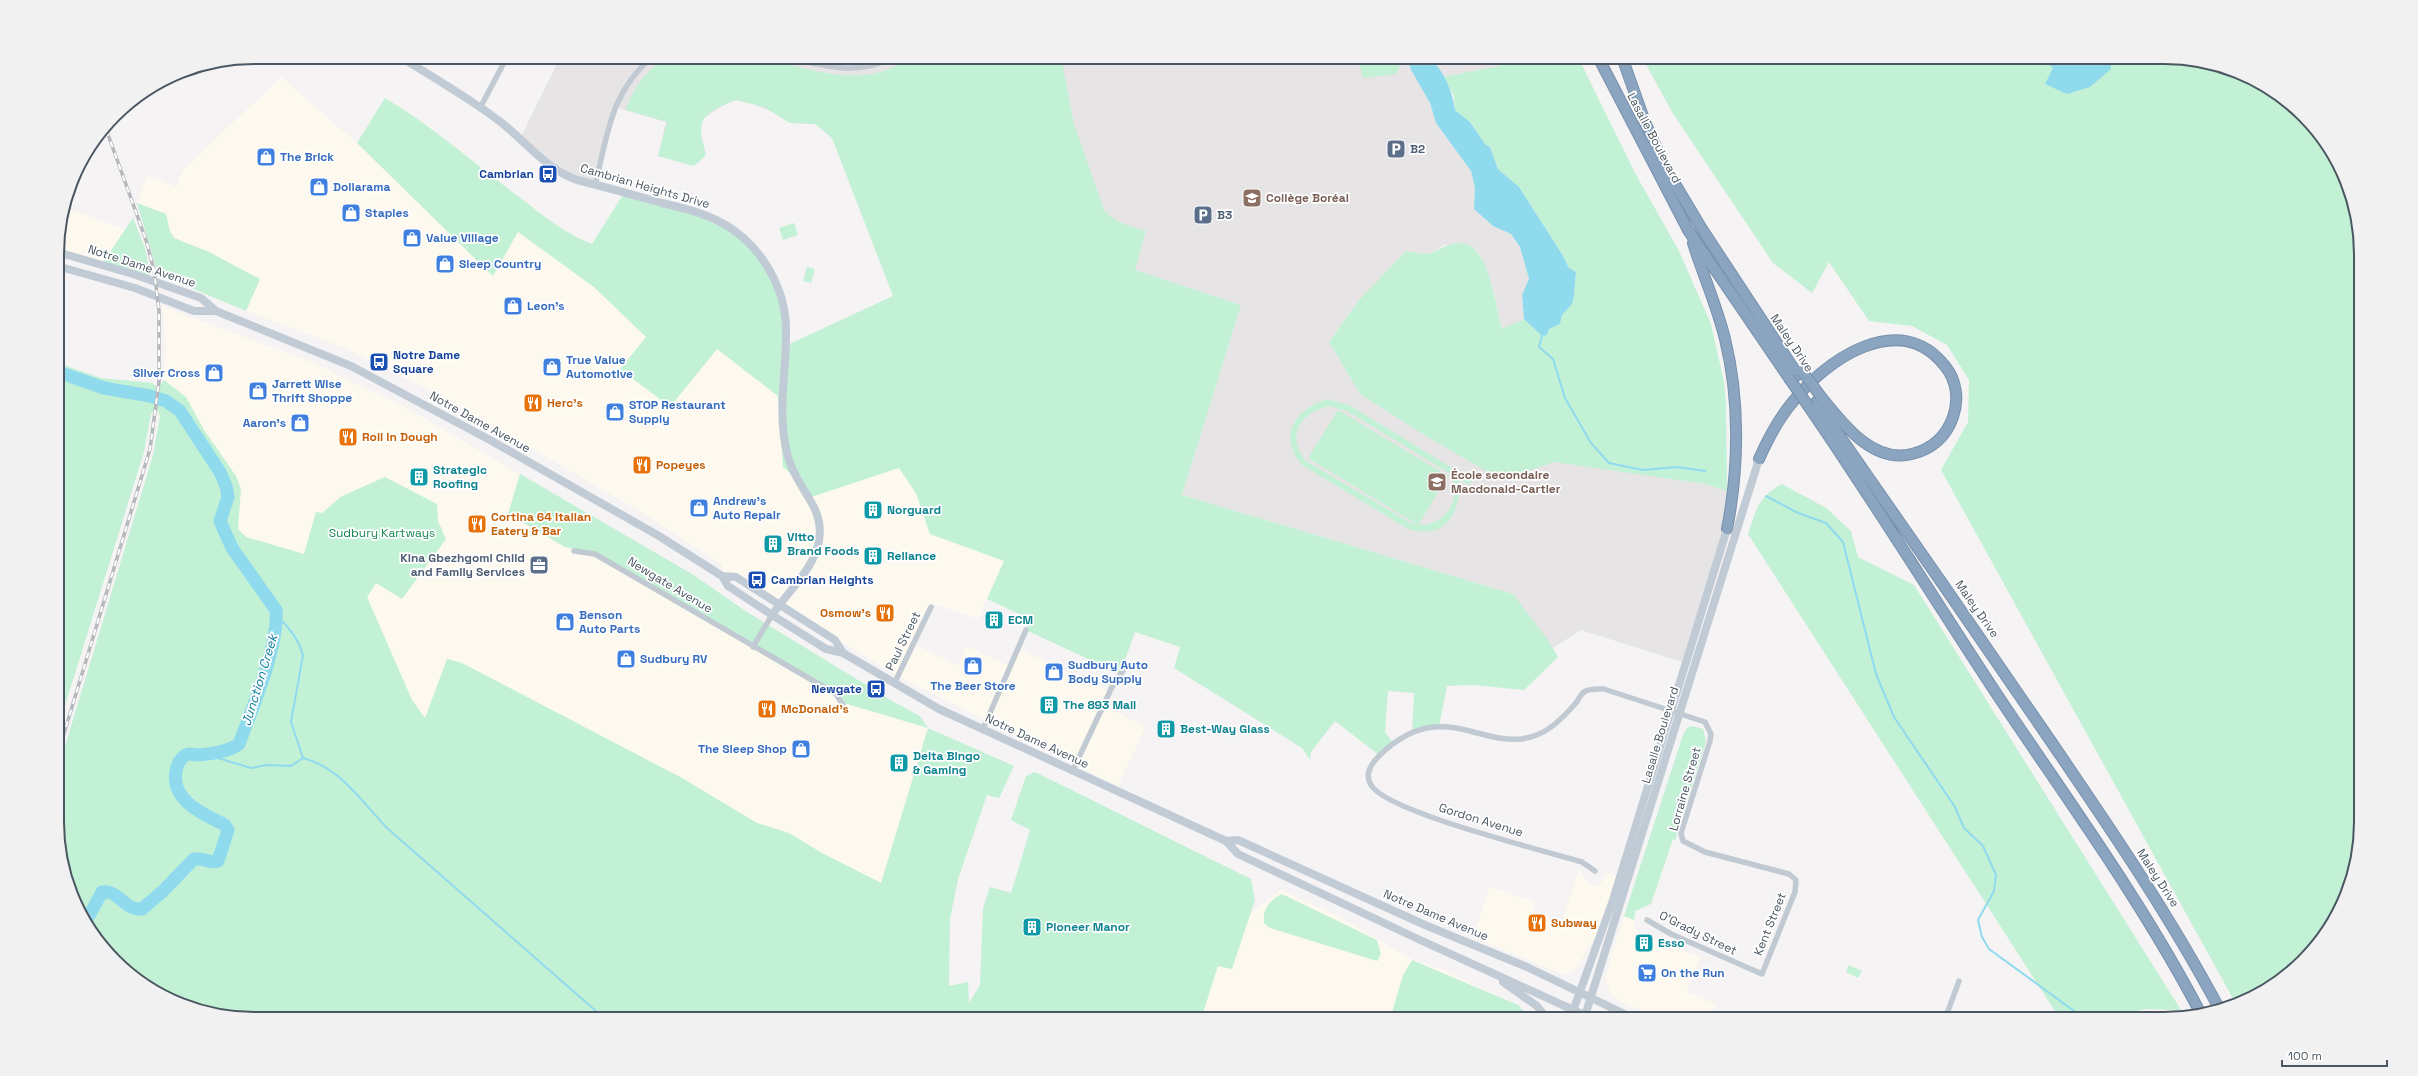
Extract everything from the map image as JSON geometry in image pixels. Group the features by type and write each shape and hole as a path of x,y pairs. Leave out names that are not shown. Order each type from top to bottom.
{"highway":[{"name":"Lasalle Boulevard","path":"1602,64 1688,230"},
{"name":"Lasalle Boulevard","path":"1624,64 1645,122 1665,167 1702,229"},
{"name":"Maley Drive","path":"1702,229 1796,375"},
{"name":"Maley Drive","path":"1688,230 1816,402 1971,623 2106,821 2165,911 2217,1005"},
{"path":"1688,230 1724,338 1731,371 1736,433 1732,506 1727,530"},
{"path":"1759,459 1781,416 1802,391 1843,358 1877,342 1891,339 1905,340 1930,350 1948,370 1957,397 1951,424 1943,436 1933,446 1908,455 1882,452 1861,440 1816,402 1796,375"},
{"name":"Maley Drive","path":"1816,402 1866,490 1995,691 2132,895 2166,950 2198,1009"}],"main road":[{"name":"Cambrian Heights Drive","path":"411,64 499,121 550,166 569,177 703,214 725,224 750,244 775,280 784,309 786,328 783,412 786,455 789,465 816,509 821,530 819,545 812,560 772,615"},
{"name":"Notre Dame Avenue","path":"64,254 133,274 201,298 216,311 351,366 450,417 659,536 722,576 728,586 826,649 843,653 894,684 982,729 1226,841 1238,854 1579,1012"},
{"name":"Notre Dame Avenue","path":"64,268 135,288 194,311 216,311"},
{"name":"Lasalle Boulevard","path":"1589,1012 1592,998 1759,459"},
{"name":"Lasalle Boulevard","path":"1573,1012 1609,913 1727,530"},
{"name":"Notre Dame Avenue","path":"722,576 736,577 780,604 835,640 843,653"},
{"name":"Notre Dame Avenue","path":"1226,841 1238,840 1425,925 1527,967 1621,1012"},
{"path":"1488,971 1537,1006 1542,1012"}],"street":[{"path":"480,108 503,64"},
{"path":"595,185 613,112 621,92 634,73 644,64"},
{"path":"821,64 847,69 876,64"},
{"name":"Newgate Avenue","path":"574,551 595,554 836,694 846,710"},
{"name":"Paul Street","path":"894,684 931,607"},
{"path":"753,647 772,615"},
{"path":"982,729 1026,630"},
{"path":"1073,770 1109,694 1124,669"},
{"name":"Lorraine Street","path":"1368,778 1370,767 1376,759 1389,747 1412,733 1434,727 1444,727 1505,739 1532,737 1554,725 1584,692 1594,689 1604,689 1705,722 1711,734 1681,833 1683,841 1705,852 1789,874 1796,880"},
{"name":"Gordon Avenue","path":"1368,778 1377,792 1417,812 1582,862 1595,871"},
{"name":"Kent Street","path":"1762,974 1795,892 1796,880"},
{"name":"O'Grady Street","path":"1647,920 1671,934 1762,974"},
{"path":"1948,1012 1959,981"}],"shaded area":[{"name":"Collège Boréal","path":"557,64 1409,64 1411,70 1430,103 1436,123 1471,171 1475,188 1474,209 1493,226 1511,234 1520,247 1529,279 1522,295 1524,319 1502,330 1494,291 1479,253 1461,243 1444,245 1430,254 1406,251 1359,300 1329,342 1360,394 1424,435 1502,479 1554,461 1705,484 1727,491 1721,537 1682,662 1581,630 1553,648 1513,594 1182,495 1241,305 1134,270 1146,233 832,138 815,124 790,123 775,113 744,101 736,100 726,104 704,118 700,129 706,155 694,166 658,156 666,122 614,107 594,185 577,181 519,141"},
{"path":"1436,64 1508,64 1443,77"},
{"path":"281,77 357,143 492,276 518,232 594,287 646,337 670,407 717,349 778,396 783,467 796,478 808,498 898,468 916,493 930,534 1004,561 978,619 933,604 913,644 958,665 966,646 1010,666 1017,648 1110,691 1103,706 1146,726 1118,786 897,676 736,577 722,576 722,565 643,513 432,391 340,346 246,311 260,279 209,252 174,238 170,231 166,214 137,203 147,175 176,187 183,170"},
{"path":"69,209 125,229 102,264 64,254 64,241"},
{"path":"162,306 314,363 403,406 520,474 508,514 565,547 586,551 836,694 844,703 928,728 881,883 822,853 789,833 757,823 682,778 447,659 425,718 412,700 367,597 376,583 402,599 446,539 438,521 437,511 342,496 322,513 316,512 304,554 246,537 238,529 236,476 204,430 186,397 164,380 166,347"},
{"path":"1579,869 1588,883 1596,887 1603,881 1606,873 1616,876 1602,924 1576,969 1564,975 1473,937 1490,887 1535,902 1533,913 1562,922"},
{"path":"1281,890 1334,914 1413,960 1441,969 1517,1005 1526,1012 1203,1012 1218,965 1246,924 1250,914"},
{"path":"1624,916 1634,920 1634,928 1639,932 1700,957 1687,992 1716,1004 1712,1012 1643,1012 1619,1001 1611,994 1605,978"}],"green space":[{"path":"657,64 784,64 832,74 852,76 872,74 891,68 898,64 1062,64 1074,124 1104,210 1118,221 1146,231 1135,270 1241,305 1182,495 1513,594 1548,640 1558,657 1524,690 1473,685 1447,686 1439,726 1412,732 1414,693 1388,691 1385,732 1393,743 1379,755 1335,721 1311,752 1310,760 1302,748 1174,668 1180,647 1135,632 1120,674 1026,630 1030,619 987,599 1004,561 930,534 916,493 899,468 808,498 796,478 783,467 778,396 717,349 670,407 620,369 646,337 594,287 518,232 493,276 357,143 385,98 421,121 548,219 573,235 592,244 624,193 703,214 750,244 779,291 785,346 893,296 832,138 815,124 790,123 764,107 736,100 715,109 704,119 701,133 706,155 694,166 658,156 667,122 626,110 637,86"},
{"path":"1360,64 1401,64 1396,74 1363,78"},
{"path":"1508,64 1581,64 1635,173 1679,251 1711,324 1724,382 1726,402 1727,491 1705,484 1554,462 1502,480 1424,435 1360,394 1329,342 1359,300 1406,251 1428,254 1456,243 1470,246 1478,253 1490,278 1502,329 1524,319 1542,335 1547,335 1549,329 1560,324 1562,315 1574,296 1576,272 1569,268 1562,254 1519,187 1498,169 1490,147 1485,144 1470,122 1455,110 1454,96 1443,77"},
{"path":"1646,64 2177,64 2213,70 2237,78 2259,89 2289,111 2307,129 2322,148 2340,181 2348,205 2354,241 2354,835 2348,871 2340,895 2329,917 2307,947 2289,965 2270,980 2233,999 1941,470 1968,422 1969,380 1947,345 1912,326 1869,321 1829,262 1812,293 1773,263 1672,112"},
{"path":"137,203 166,214 170,231 174,238 209,252 260,279 246,311 158,274"},
{"path":"133,218 145,248 151,280 102,264"},
{"path":"794,223 798,235 783,240 779,228"},
{"path":"807,267 815,269 811,283 803,281"},
{"name":"Sudbury Kartways","path":"64,365 101,378 152,383 158,388 164,380 186,397 204,430 236,476 241,489 238,529 246,537 304,554 316,512 322,513 342,496 385,477 437,504 438,521 446,539 402,599 376,583 367,597 412,700 425,718 447,659 462,663 682,778 757,823 789,833 822,853 881,883 928,728 1014,766 999,798 987,795 958,879 950,919 949,986 968,982 969,1003 980,985 983,908 990,887 1011,893 1030,830 1011,820 1026,776 1035,772 1251,879 1255,900 1232,969 1218,966 1203,1012 241,1012 205,1006 181,998 159,987 138,973 103,938 89,917 78,895 70,871 64,835 64,749 153,455 160,416 156,408 151,414 144,452 64,709"},
{"path":"1328,399 1349,405 1472,480 1469,485 1459,479 1458,502 1448,521 1441,527 1432,531 1421,532 1408,529 1302,465 1295,454 1291,443 1293,424 1306,409 1316,403","holes":["1329,406 1347,411 1449,473 1453,483 1454,493 1448,512 1432,523 1422,525 1411,523 1306,461 1297,442 1299,426 1311,414 1319,409"]},
{"path":"1338,410 1448,476 1418,525 1308,458"},
{"path":"520,474 692,574 747,612 894,702 920,716 928,728 844,703 836,694 595,553 565,547 508,514"},
{"path":"1782,484 1826,508 1851,531 1858,557 1914,585 2181,1010 2147,1009 2130,1012 2055,1012 1748,534 1759,505 1774,489"},
{"path":"1692,726 1703,729 1706,741 1675,841 1673,839 1651,904 1635,911 1634,920 1624,916 1683,735 1687,728"},
{"path":"1282,894 1377,940 1381,954 1377,961 1270,928 1264,923 1264,914 1271,902"},
{"path":"1412,960 1518,1005 1525,1012 1392,1012 1403,975"},
{"path":"1849,965 1862,971 1858,978 1846,972"}],"water":[{"path":"1409,64 1435,64 1438,67 1450,89 1455,110 1470,122 1485,144 1490,147 1498,169 1519,187 1562,254 1569,268 1576,272 1572,304 1562,315 1560,324 1549,329 1547,335 1542,336 1524,319 1522,295 1529,279 1520,247 1511,234 1493,226 1474,209 1475,188 1471,171 1436,123 1430,103 1411,70"},
{"path":"2048,64 2111,64 2111,69 2090,87 2067,94 2045,84 2053,68"}],"waterway":[{"path":"1542,336 1539,347 1553,359 1565,398 1591,443 1609,463 1643,470 1677,467 1705,471"},
{"name":"Junction Creek","path":"64,374 104,388 150,396 166,401 180,411 220,472 226,486 228,497 220,521 232,548 276,610 276,625 269,659 264,677 239,744 230,749 214,753 198,755 189,754 181,759 177,767 175,778 177,788 182,797 189,804 207,816 225,825 228,830 218,861 212,862 194,859 163,891 142,909 131,907 113,894 102,892 88,916"},
{"path":"1766,496 1798,513 1826,523 1843,542 1876,674 1894,717 1955,807 1964,828 1983,846 1996,875 1994,891 1978,920 1982,937 1989,949 2075,1012"},
{"path":"277,616 293,634 303,655 291,722 303,758"},
{"path":"210,752 218,758 251,768 266,765 291,766 303,758 328,769 350,787 387,828 597,1012"}],"railway":[{"path":"64,733 150,449 159,382 159,311 154,270 146,240 107,133"}],"place":[{"name":"B2","path":"1396,149"},
{"name":"The Brick","path":"266,157"},
{"name":"Cambrian","path":"548,174"},
{"name":"Dollarama","path":"319,187"},
{"name":"Collège Boréal","path":"1252,198"},
{"name":"Staples","path":"351,213"},
{"name":"B3","path":"1203,215"},
{"name":"Value Village","path":"412,238"},
{"name":"Sleep Country","path":"445,264"},
{"name":"Leon's","path":"513,306"},
{"name":"Notre Dame Square","path":"379,362"},
{"name":"True Value Automotive","path":"552,367"},
{"name":"Silver Cross","path":"214,373"},
{"name":"Jarrett Wise Thrift Shoppe","path":"258,391"},
{"name":"Herc's","path":"533,403"},
{"name":"STOP Restaurant Supply","path":"615,412"},
{"name":"Aaron's","path":"300,423"},
{"name":"Roll In Dough","path":"348,437"},
{"name":"Popeyes","path":"642,465"},
{"name":"Strategic Roofing","path":"419,477"},
{"name":"École secondaire Macdonald-Cartier","path":"1437,482"},
{"name":"Andrew's Auto Repair","path":"699,508"},
{"name":"Norguard","path":"873,510"},
{"name":"Cortina 64 Italian Eatery & Bar","path":"477,524"},
{"name":"Vitto Brand Foods","path":"773,544"},
{"name":"Reliance","path":"873,556"},
{"name":"Kina Gbezhgomi Child and Family Services","path":"539,565"},
{"name":"Cambrian Heights","path":"757,580"},
{"name":"Osmow's","path":"885,613"},
{"name":"ECM","path":"994,620"},
{"name":"Benson Auto Parts","path":"565,622"},
{"name":"Sudbury RV","path":"626,659"},
{"name":"The Beer Store","path":"973,666"},
{"name":"Sudbury Auto Body Supply","path":"1054,672"},
{"name":"Newgate","path":"876,689"},
{"name":"The 893 Mall","path":"1049,705"},
{"name":"McDonald's","path":"767,709"},
{"name":"Best-Way Glass","path":"1166,729"},
{"name":"The Sleep Shop","path":"801,749"},
{"name":"Delta Bingo & Gaming","path":"899,763"},
{"name":"Subway","path":"1537,923"},
{"name":"Pioneer Manor","path":"1032,927"},
{"name":"Esso","path":"1644,943"},
{"name":"On the Run","path":"1647,973"}]}
